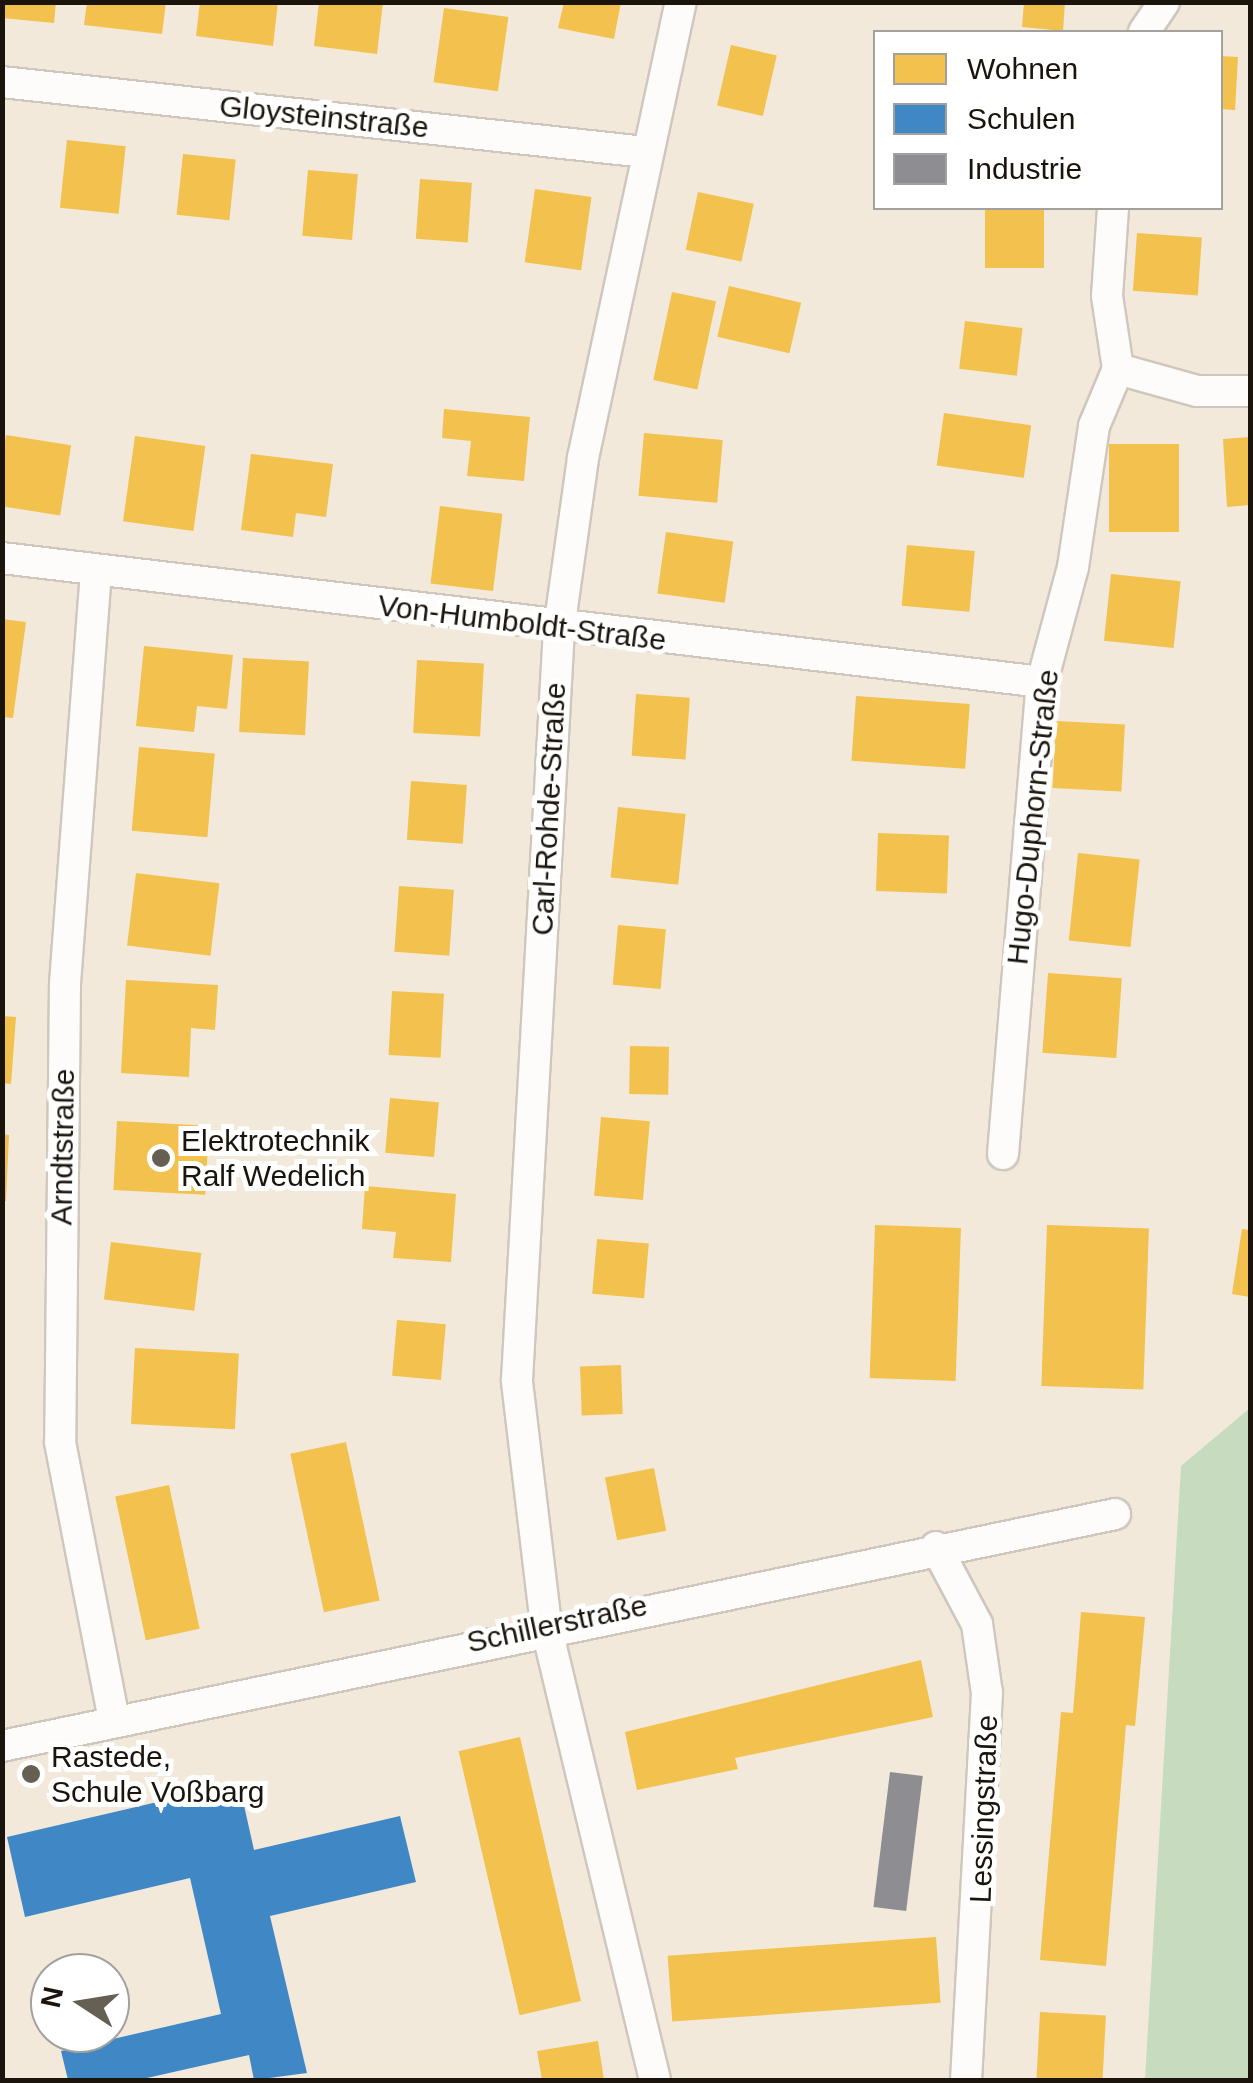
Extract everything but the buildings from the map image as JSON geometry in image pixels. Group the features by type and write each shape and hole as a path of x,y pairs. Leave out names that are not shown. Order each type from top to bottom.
{"street":[{"name":"Carl-Rohde-Straße","path":"546,1626 517,1380 559,629 582,458 645,152 681,2"},
{"path":"1145,30 1164,2"},
{"name":"Gloysteinstraße","path":"2,82 645,152"},
{"path":"1113,210 1107,296 1118,369 1197,391 1250,391"},
{"name":"Hugo-Duphorn-Straße","path":"1003,1154 1042,682 1073,567 1094,426 1118,369"},
{"name":"Von-Humboldt-Straße","path":"2,558 559,629 1042,682"},
{"name":"Arndtstraße","path":"96,571 65,984 60,1442 114,1720"},
{"name":"Schillerstraße","path":"2,1746 546,1626 1115,1514"},
{"name":"Lessingstraße","path":"936,1547 977,1624 987,1693 966,2080"},
{"path":"546,1626 656,2080"}],"green space":[{"path":"1250,1408 1250,2080 1145,2080 1181,1466"}],"place":[{"name":"Elektrotechnik Ralf Wedelich","path":"161,1158"},
{"name":"Rastede, Schule Voßbarg","path":"31,1774"}]}
